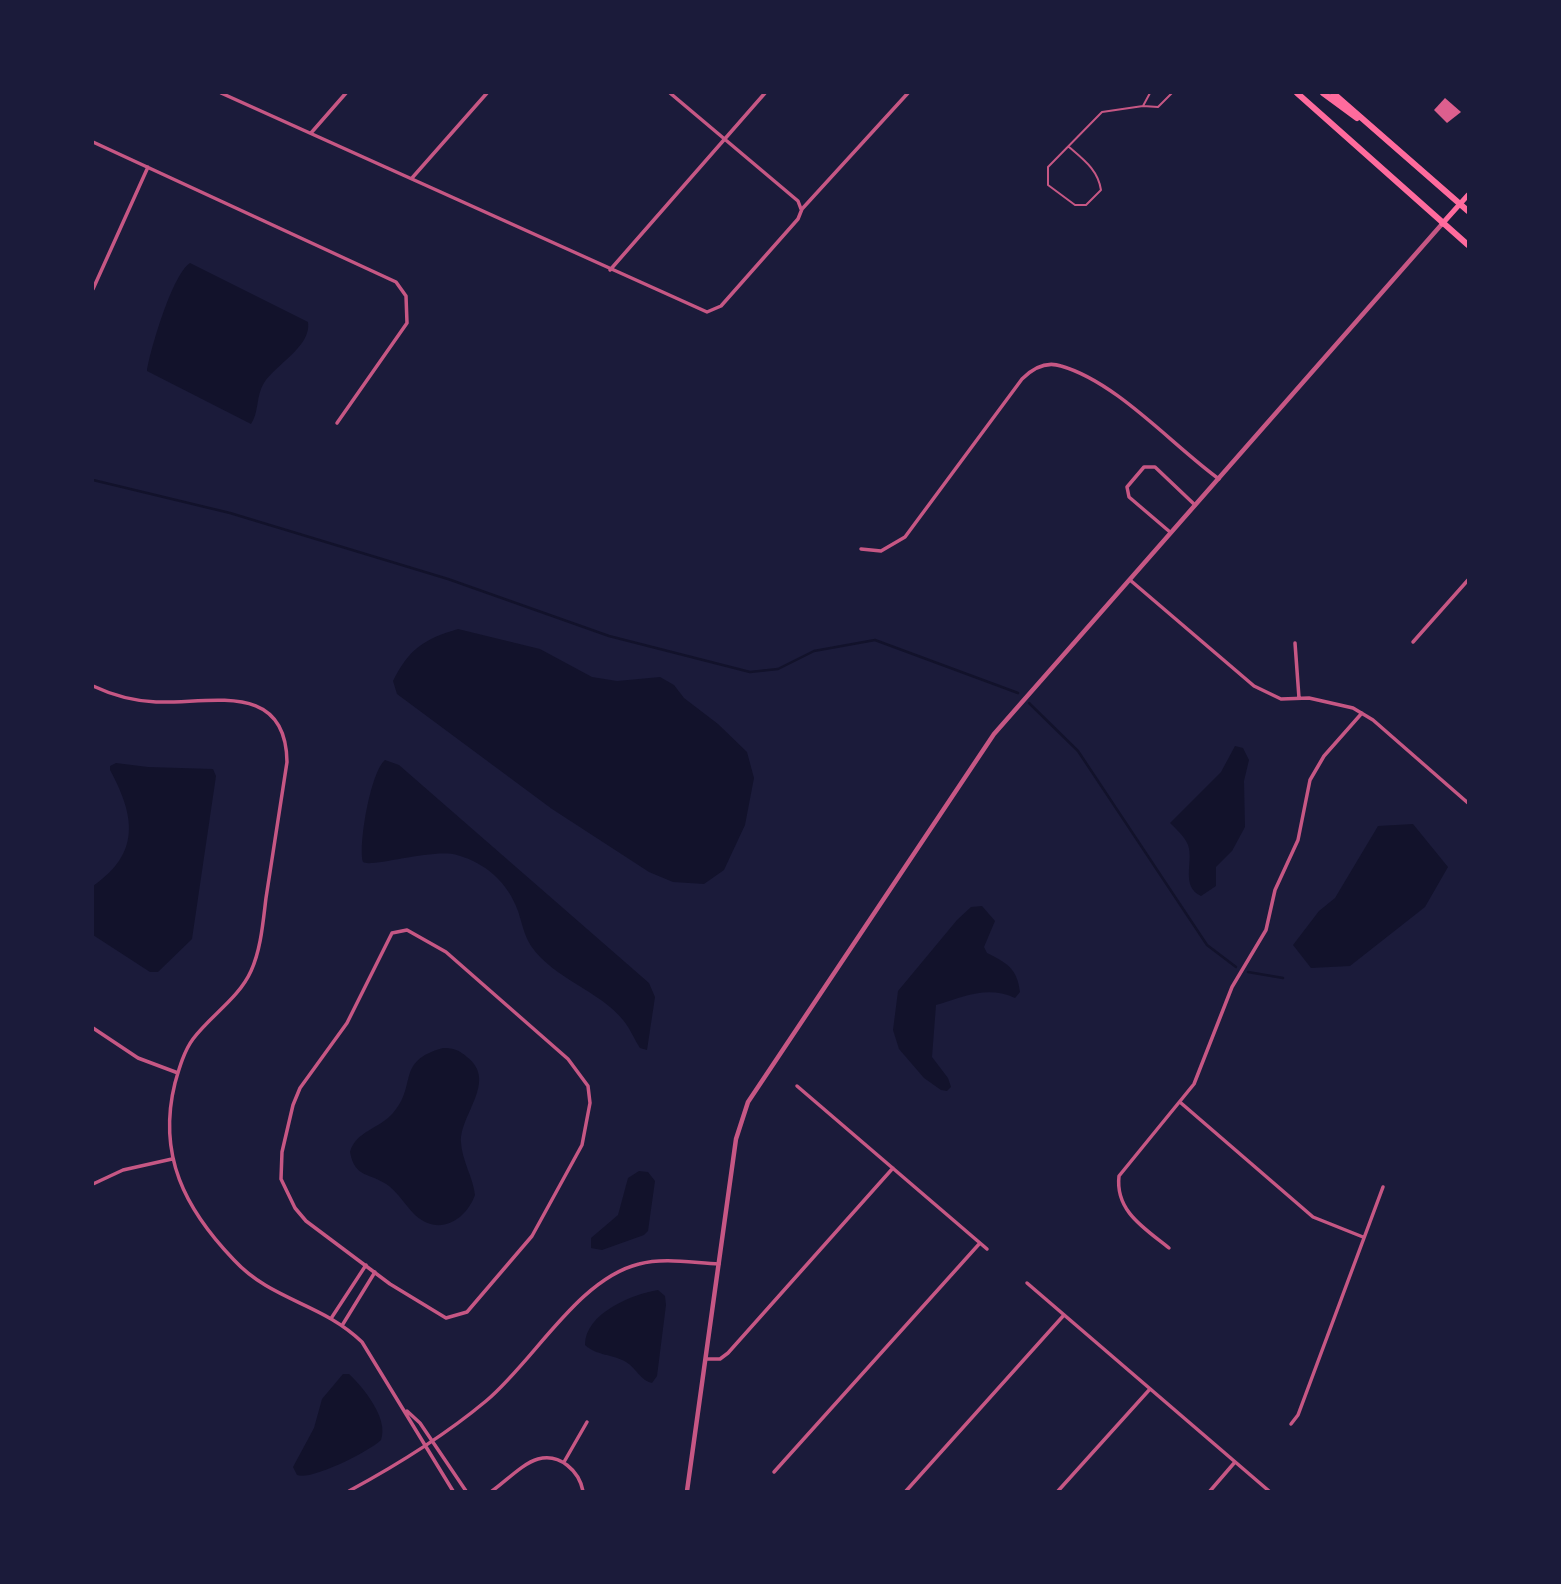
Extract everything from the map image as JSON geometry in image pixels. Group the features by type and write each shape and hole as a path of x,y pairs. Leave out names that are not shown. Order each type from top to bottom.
{"highway":[{"path":"1297,93 1468,245"},
{"path":"1323,93 1377,131"},
{"path":"1333,93 1468,211"}],"main road":[{"path":"1442,224 1468,195"}],"street":[{"path":"221,93 702,312 715,310 798,219 802,209 908,93"},
{"path":"311,133 346,93"},
{"path":"412,178 487,93"},
{"path":"670,93 798,201 802,209"},
{"path":"610,270 765,93"},
{"path":"93,142 384,274 401,289 409,310 407,323 337,423"},
{"path":"93,289 148,167"},
{"path":"687,1491 736,1139 748,1102 994,734 1051,666 1197,507 1442,224"},
{"path":"861,549 881,551 905,537 1022,379 1042,366 1061,366 1122,400 1220,479"},
{"path":"1172,534 1129,497 1128,487 1144,467 1154,467 1197,507"},
{"path":"1130,580 1254,686 1281,698 1331,701 1362,713 1468,803"},
{"path":"1413,642 1468,580"},
{"path":"1295,643 1299,698"},
{"path":"93,686 128,698 155,702 231,698 248,701 275,720 284,735 287,762 260,941 251,971 239,989 191,1042 178,1073 168,1130 172,1159 195,1212 235,1262 289,1300 332,1317 362,1342 453,1491"},
{"path":"1168,1248 1126,1211 1118,1185 1119,1176 1194,1084 1232,987 1266,930 1275,890 1298,840 1310,780 1324,756 1362,713"},
{"path":"407,930 446,952 568,1059 588,1086 590,1103 582,1145 548,1211 507,1266 467,1311 446,1318 366,1265 306,1221 295,1208 281,1179 282,1152 300,1088 347,1023 392,933 407,930"},
{"path":"93,1027 138,1058 178,1073"},
{"path":"797,1086 987,1249"},
{"path":"1181,1103 1313,1217 1363,1237"},
{"path":"93,1184 123,1170 172,1159"},
{"path":"706,1359 720,1359 728,1353 893,1168"},
{"path":"1290,1424 1298,1415 1383,1187"},
{"path":"774,1472 980,1242"},
{"path":"349,1491 424,1447 488,1400 520,1370 582,1299 608,1279 639,1264 719,1264"},
{"path":"332,1317 366,1265"},
{"path":"343,1324 376,1272"},
{"path":"1027,1283 1269,1491"},
{"path":"906,1491 1064,1315"},
{"path":"1058,1491 1150,1389"},
{"path":"405,1410 420,1423 466,1491"},
{"path":"564,1462 587,1422"},
{"path":"492,1491 538,1459 564,1462 581,1481 583,1491"},
{"path":"1210,1491 1235,1462"}],"lane":[{"path":"1143,106 1150,93"},
{"path":"1069,146 1095,170 1100,180 1101,190 1086,205 1075,205 1048,185 1048,167 1102,112 1143,106 1158,107 1172,93"}],"shaded area":[{"path":"190,263 308,322 308,331 299,347 264,383 251,424 147,371 157,330 170,296 183,270"},
{"path":"458,629 540,649 592,677 617,681 660,677 674,685 684,698 718,724 747,752 754,778 745,825 724,870 704,884 673,882 649,872 552,809 397,694 393,681 412,653 427,641"},
{"path":"1235,746 1243,748 1249,760 1244,781 1245,827 1232,851 1216,867 1216,886 1201,896 1195,892 1189,880 1188,845 1170,823 1221,772"},
{"path":"385,760 399,765 649,983 655,997 647,1050 640,1048 625,1023 613,1010 552,967 531,946 514,901 502,883 477,863 457,855 446,854 363,862 362,840 367,808 375,778"},
{"path":"116,763 213,769 216,776 192,939 158,972 150,972 93,935 93,886 109,873 119,860 129,833 125,803 110,770 110,766"},
{"path":"1413,824 1448,867 1425,907 1350,966 1311,968 1293,945 1319,911 1335,898 1378,826"},
{"path":"982,906 995,921 984,947 987,953 1005,963 1014,972 1020,992 1015,998 985,992 936,1005 932,1057 948,1078 951,1087 947,1091 941,1090 924,1078 899,1049 893,1030 898,991 957,920 971,907"},
{"path":"443,1048 456,1050 464,1055 476,1066 479,1076 461,1142 475,1195 465,1212 451,1223 433,1225 415,1215 389,1186 360,1171 352,1161 350,1152 357,1139 393,1113 405,1093 409,1075 418,1060"},
{"path":"639,1171 648,1172 655,1181 648,1231 644,1235 602,1250 591,1248 591,1238 618,1215 628,1178"},
{"path":"658,1290 665,1296 666,1305 657,1376 652,1383 626,1362 585,1345 593,1323 612,1307"},
{"path":"343,1374 349,1374 374,1404 383,1432 381,1440 327,1469 304,1476 297,1475 293,1467 314,1428 322,1399"}],"building":[{"path":"1445,98 1461,112 1447,123 1434,110"}],"waterway":[{"path":"93,480 230,513 448,579 609,636 750,672 778,669 814,651 875,640 1018,693"},
{"path":"1029,703 1078,751 1207,945 1236,967"},
{"path":"1248,972 1283,978"}]}
